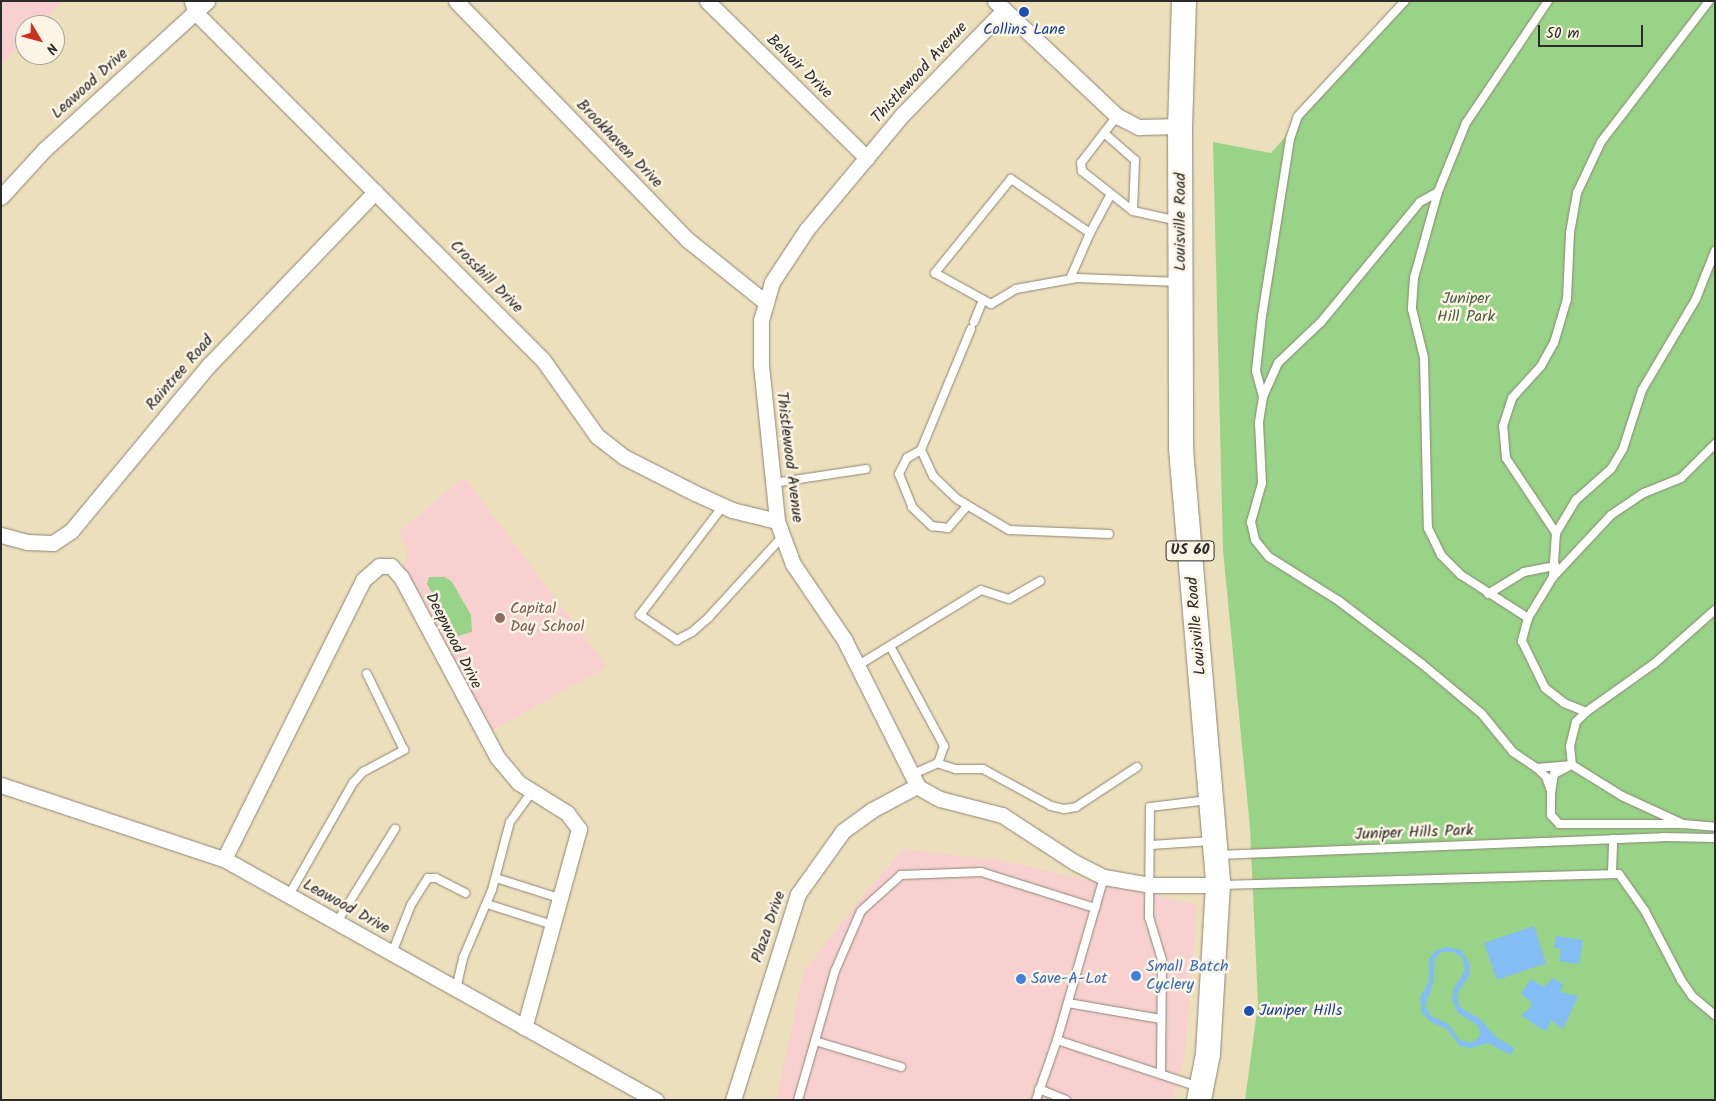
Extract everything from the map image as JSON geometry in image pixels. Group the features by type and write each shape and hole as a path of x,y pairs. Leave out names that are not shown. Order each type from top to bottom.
{"main road":[{"name":"Louisville Road","path":"1184,1 1180,126 1181,449 1218,885 1208,1054 1200,1094"}],"street":[{"name":"Leawood Drive","path":"1,197 44,150 194,7 207,1"},
{"name":"Brookhaven Drive","path":"456,1 688,240 765,302"},
{"name":"Belvoir Drive","path":"708,1 867,158"},
{"name":"Thistlewood Avenue","path":"914,780 844,640 793,564 777,521 760,365 761,320 765,302 787,256 867,158 1004,4"},
{"path":"1004,4 1117,116 1139,127 1180,126"},
{"name":"Crosshill Drive","path":"194,7 374,192 543,360 597,436 624,457 723,506 777,521"},
{"name":"Raintree Road","path":"1,535 27,542 53,543 71,531 209,366 374,192"},
{"name":"Deepwood Drive","path":"224,858 363,580 379,566 391,566 401,578 488,743 507,771 531,793 567,813 579,829 524,1028"},
{"path":"914,780 940,799 1002,814 1074,862 1104,877 1151,885 1218,885"},
{"name":"Plaza Drive","path":"734,1100 798,894 827,850 852,823 914,780"},
{"name":"Leawood Drive","path":"1,785 224,858 649,1098"}],"lane":[{"path":"1263,397 1256,371 1262,316 1290,139 1298,116 1404,1"},
{"path":"1528,618 1488,594 1441,555 1428,528 1424,358 1412,309 1414,278 1438,192 1466,122 1548,1"},
{"path":"1556,533 1506,458 1504,426 1512,398 1541,366 1554,343 1567,299 1570,233 1577,193 1597,150 1709,1"},
{"path":"1117,116 1080,167 1133,211 1181,222"},
{"path":"1104,133 1135,160 1133,211"},
{"path":"1090,233 1011,179 935,273 991,304 1016,289 1070,279 1181,282"},
{"path":"1438,192 1420,202 1321,322 1278,363 1263,397 1259,423 1262,483 1251,522 1255,540 1268,557 1339,601 1422,664 1482,714 1513,752 1537,768 1546,777 1551,793"},
{"path":"1070,279 1090,233 1111,194"},
{"path":"1552,577 1555,566 1556,533 1576,500 1610,469 1623,449 1642,390 1696,299 1715,251"},
{"path":"968,506 948,528 932,526 912,508 900,474 907,458 921,450 983,300"},
{"path":"1586,712 1564,703 1545,688 1522,641 1528,618 1552,577 1611,515 1644,493 1681,478 1715,444"},
{"path":"921,450 933,476 968,506 1009,530 1109,534"},
{"path":"772,483 866,469"},
{"path":"723,506 640,615 677,640 709,617 783,536"},
{"path":"1488,594 1524,572 1555,566"},
{"path":"857,666 981,590 1009,599 1040,581"},
{"path":"1572,765 1570,746 1576,722 1586,712 1655,664 1715,610"},
{"path":"890,646 944,746 937,763 914,780"},
{"path":"289,895 353,783 363,772 404,750 367,674"},
{"path":"937,763 956,769 984,769 1051,806 1064,809 1076,806 1138,767"},
{"path":"1537,768 1572,765 1622,796 1683,824"},
{"path":"1572,765 1554,774 1551,793 1551,815 1559,824 1683,824 1715,827"},
{"path":"456,989 463,958 487,904 496,878 510,822 531,793"},
{"path":"1161,1074 1162,960 1150,917 1150,807 1212,800"},
{"path":"338,922 395,829"},
{"name":"Juniper Hills Park","path":"1150,845 1216,848 1715,838"},
{"path":"1612,873 1613,839"},
{"path":"798,1100 835,971 861,911 901,875 980,872 1095,908"},
{"path":"1218,885 1612,873 1628,883 1681,980 1692,996 1715,1015"},
{"path":"1036,1100 1057,1040 1104,877"},
{"path":"392,953 411,905 428,878 436,878 465,893"},
{"path":"496,878 560,898"},
{"path":"487,904 553,925"},
{"path":"1068,1003 1161,1019"},
{"path":"1057,1040 1161,1074 1200,1094"},
{"path":"815,1041 901,1067"},
{"path":"1039,1089 1061,1099"}],"shaded area":[{"path":"1,1 63,1 50,15 15,15 15,50 1,65"},
{"name":"Capital Day School","path":"464,477 607,667 491,731 403,569 408,551 398,533"},
{"path":"904,849 1003,861 1197,905 1184,1061 1172,1100 776,1100 804,971 866,892"}],"green space":[{"name":"Juniper Hill Park","path":"1405,1 1715,1 1715,1100 1245,1100 1258,1004 1250,828 1223,550 1213,142 1271,153"},
{"path":"429,577 445,577 452,582 471,615 472,632 457,636 427,584"}],"water":[{"path":"1534,926 1546,963 1497,980 1484,943"},
{"path":"1556,936 1583,940 1579,964 1559,961 1561,949 1554,948"},
{"path":"1446,947 1461,950 1470,964 1469,976 1457,994 1460,1007 1480,1019 1496,1037 1514,1048 1511,1055 1488,1043 1471,1048 1460,1046 1447,1029 1431,1022 1422,1013 1420,998 1429,981 1429,959 1435,951","holes":["1441,952 1454,952 1462,958 1465,970 1454,988 1452,999 1458,1013 1479,1026 1480,1036 1472,1043 1460,1040 1448,1024 1431,1016 1425,1006 1433,984 1435,959"]},
{"path":"1553,978 1563,984 1560,992 1578,996 1563,1029 1551,1020 1547,1030 1541,1029 1521,1015 1532,1007 1530,1001 1521,994 1531,979 1544,987"}],"place":[{"name":"Collins Lane","path":"1024,12"},
{"name":"Capital Day School","path":"500,618"},
{"name":"Small Batch Cyclery","path":"1136,976"},
{"name":"Save-A-Lot","path":"1021,979"},
{"name":"Juniper Hills","path":"1249,1011"}]}
